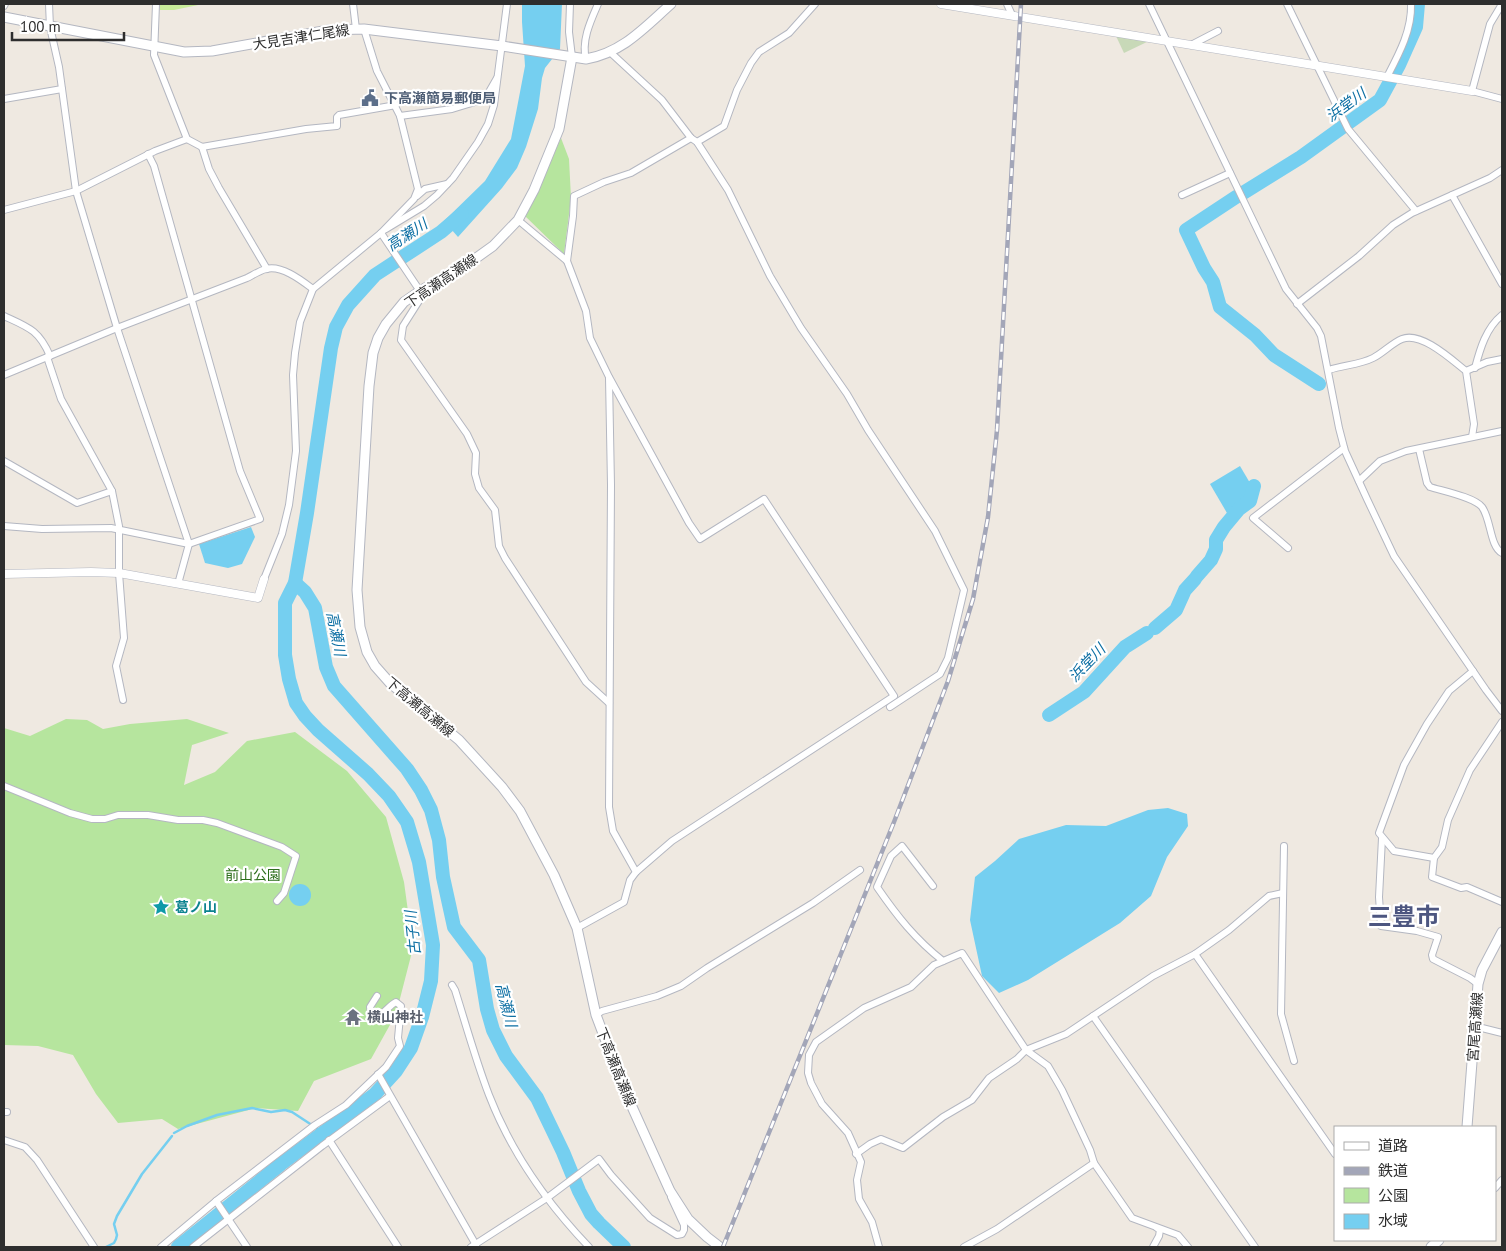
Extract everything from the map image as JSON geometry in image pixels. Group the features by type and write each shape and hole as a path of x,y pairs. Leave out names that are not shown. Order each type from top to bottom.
{"main road":[{"name":"大見吉津仁尾線","path":"4,17 184,52 212,51 330,30 360,29 502,46 586,59 611,53 628,42 671,4"},
{"name":"下高瀬高瀬線","path":"572,57 559,129 534,190 518,220 493,246 404,302 386,324 378,338 373,353 369,386 358,590 360,627 367,652 375,666 390,683 459,740 502,787 520,811 554,875 577,928 596,1015 624,1088 670,1191 688,1219 720,1247"},
{"name":"宮尾高瀬線","path":"1467,1126 1478,984 1482,970 1502,932"}],"street":[{"path":"49,4 50,27 62,90 76,190 117,328 189,544 178,584"},
{"path":"156,4 154,55 187,139 202,146 306,129 337,126 337,116 396,105"},
{"path":"353,4 360,29 400,116 418,189 414,199"},
{"path":"380,233 424,206 448,184 478,142 488,124 499,75 507,4"},
{"path":"570,4 569,32 572,57"},
{"path":"586,59 584,53 586,35 598,4"},
{"path":"577,928 624,902 630,880 636,872 672,841 894,696 764,499 700,539 689,523 609,377 590,338 586,311 567,261 574,196 604,182 632,173 724,126 737,90 759,52 789,33 815,4"},
{"path":"941,4 1472,91 1502,99"},
{"path":"1007,4 1012,15"},
{"path":"1149,4 1286,289 1317,328 1321,336 1344,448 1394,556 1502,711"},
{"path":"1287,4 1346,127 1416,211"},
{"path":"1391,78 1411,18 1411,4"},
{"path":"1472,91 1490,24 1502,4"},
{"path":"1191,45 1218,31"},
{"path":"611,53 662,100 694,140 728,190 770,276 801,328 847,394 868,430 935,531 964,590 948,658 940,674 890,707"},
{"path":"400,116 452,109 485,99 499,75"},
{"path":"4,99 62,90"},
{"path":"4,210 76,190 148,154 187,139"},
{"path":"202,146 215,182 267,269"},
{"path":"4,526 42,529 111,528 189,544 260,519 240,472 190,300 154,166 148,154"},
{"path":"1297,304 1359,256 1393,225 1416,211 1502,170"},
{"path":"1182,195 1230,173"},
{"path":"4,574 119,573 258,598 282,534 289,505 296,451 293,376 300,322 313,289 380,233 425,189 448,184"},
{"path":"1452,195 1502,284"},
{"path":"518,220 567,261"},
{"path":"380,233 420,291 424,292 403,326 401,340 467,434 476,453 474,474 479,488 495,510 500,546 505,558 586,682 609,703"},
{"path":"4,375 267,269 291,274 313,289"},
{"path":"1475,368 1482,345 1490,329 1502,315"},
{"path":"5,319 36,332 44,342 61,399 112,491 119,530 119,573 124,638 116,666 123,700"},
{"path":"1328,370 1364,362 1376,357 1403,338 1428,343 1466,371 1474,424 1472,437"},
{"path":"1466,371 1487,362 1502,359"},
{"path":"609,377 611,485 609,807 613,831 636,872"},
{"path":"1359,481 1380,461 1406,451 1502,432"},
{"path":"1288,548 1253,518 1344,448"},
{"path":"1419,449 1430,487 1464,497 1481,506 1486,515 1496,546 1499,552 1502,553"},
{"path":"4,461 76,503 112,491"},
{"path":"1434,858 1394,851 1378,833 1404,765 1438,706 1449,691 1473,671"},
{"path":"1502,722 1470,770 1448,820 1442,847 1434,858 1432,876 1461,888 1467,887 1502,902"},
{"path":"4,786 92,819 105,819 118,815 148,815 178,820 203,820 217,823 282,847 296,856 284,893 277,901"},
{"path":"1382,838 1379,897 1382,926 1416,930 1438,937 1432,955 1433,959 1478,984"},
{"path":"933,886 902,846 891,856 877,887 902,923 924,947 943,961"},
{"path":"1284,846 1281,1014 1294,1061"},
{"path":"596,1015 602,1010 657,996 681,986 813,903 860,870"},
{"path":"856,1154 881,1139 903,1148 943,1117 972,1100 989,1078 1017,1059 1026,1050 1066,1034 1153,976 1194,954 1229,930 1269,896 1283,893"},
{"path":"879,1247 872,1222 859,1199 857,1180 861,1162 848,1133 822,1104 811,1083 808,1073 809,1055 816,1042 864,1008 911,987 934,966 962,953 1026,1050 1048,1066 1086,1142 1094,1163 1132,1218 1178,1235 1188,1247"},
{"path":"1194,954 1334,1153"},
{"path":"452,985 492,1102 512,1142 533,1179 588,1247"},
{"path":"161,1247 314,1126 346,1105 386,1067 400,1046 398,1027 401,1006 396,1002 389,1005 380,1016 375,1017 370,1007 377,996"},
{"path":"1093,1016 1255,1247"},
{"path":"1474,1026 1502,1033"},
{"path":"378,1074 474,1246 548,1197 599,1159 611,1176 650,1218 677,1235 682,1234 684,1225 674,1205 670,1191"},
{"path":"193,1247 389,1095"},
{"path":"4,1140 25,1147 37,1160 94,1247"},
{"path":"329,1140 398,1247"},
{"path":"964,1247 975,1245 1094,1163"},
{"path":"216,1202 247,1247"},
{"path":"1153,1247 1159,1236 1160,1230 1157,1228"}],"green space":[{"path":"160,4 203,4 174,10 160,10"},
{"path":"1116,36 1149,41 1124,53"},
{"path":"561,138 569,159 571,198 564,254 524,215"},
{"name":"前山公園","path":"66,719 87,720 103,729 130,724 187,719 229,733 192,745 184,785 215,772 247,741 295,732 347,771 386,817 404,882 413,948 396,1014 371,1059 314,1081 298,1111 256,1108 178,1129 162,1119 118,1123 96,1094 73,1055 38,1046 4,1045 4,728 30,736"}],"water":[{"path":"522,4 562,4 560,49 545,68 538,109 517,168 502,188 458,237 444,221 485,181 511,139 525,66"},
{"path":"1240,466 1250,483 1244,499 1227,513 1210,484"},
{"path":"251,527 255,537 242,564 228,568 205,563 199,544"},
{"path":"1168,808 1187,814 1188,826 1167,857 1151,896 1120,923 1028,980 999,993 982,976 970,920 975,877 1019,839 1066,825 1106,826 1148,810"},
{"path":"300,884 310,891 311,895 304,905 300,906 290,899 289,895 296,885"}],"waterway":[{"name":"浜堂川","path":"1243,193 1301,157 1380,100 1399,65 1416,27 1418,4"},
{"name":"浜堂川","path":"1236,197 1186,230 1204,268 1213,282 1220,307 1255,335 1274,355 1319,384"},
{"name":"古子川","path":"178,1247 281,1164 375,1094 396,1071 411,1048 422,1017 431,981 433,945 419,862 407,822 389,796 368,774 318,730 296,703 285,655 285,603 295,583 331,348 336,327 348,305 375,275 441,232 462,214"},
{"name":"浜堂川","path":"1197,576 1211,560 1216,549 1216,540 1224,527 1239,509 1250,501 1254,486"},
{"name":"浜堂川","path":"1155,628 1176,610 1185,590 1195,579"},
{"name":"高瀬川","path":"295,583 305,592 315,608 326,667 334,686 407,769 431,810 439,840 443,877 454,927 479,960 487,1009 493,1030 506,1056 537,1098 591,1214 624,1247"},
{"name":"浜堂川","path":"1049,715 1084,692 1125,647 1147,633"},
{"path":"174,1133 217,1115 252,1108 271,1112 285,1110 292,1112 324,1133"},
{"path":"106,1247 114,1243 116,1239 117,1235 114,1224 117,1216 142,1174 172,1136"}],"railway":[{"path":"723,1247 894,822 948,681 973,599 988,517 997,430 1021,4"}],"place":[{"name":"下高瀬簡易郵便局","path":"370,98"},
{"name":"葛ノ山","path":"161,907"},
{"name":"横山神社","path":"353,1017"}],"district":[{"name":"三豊市","path":"1404,917"}]}
